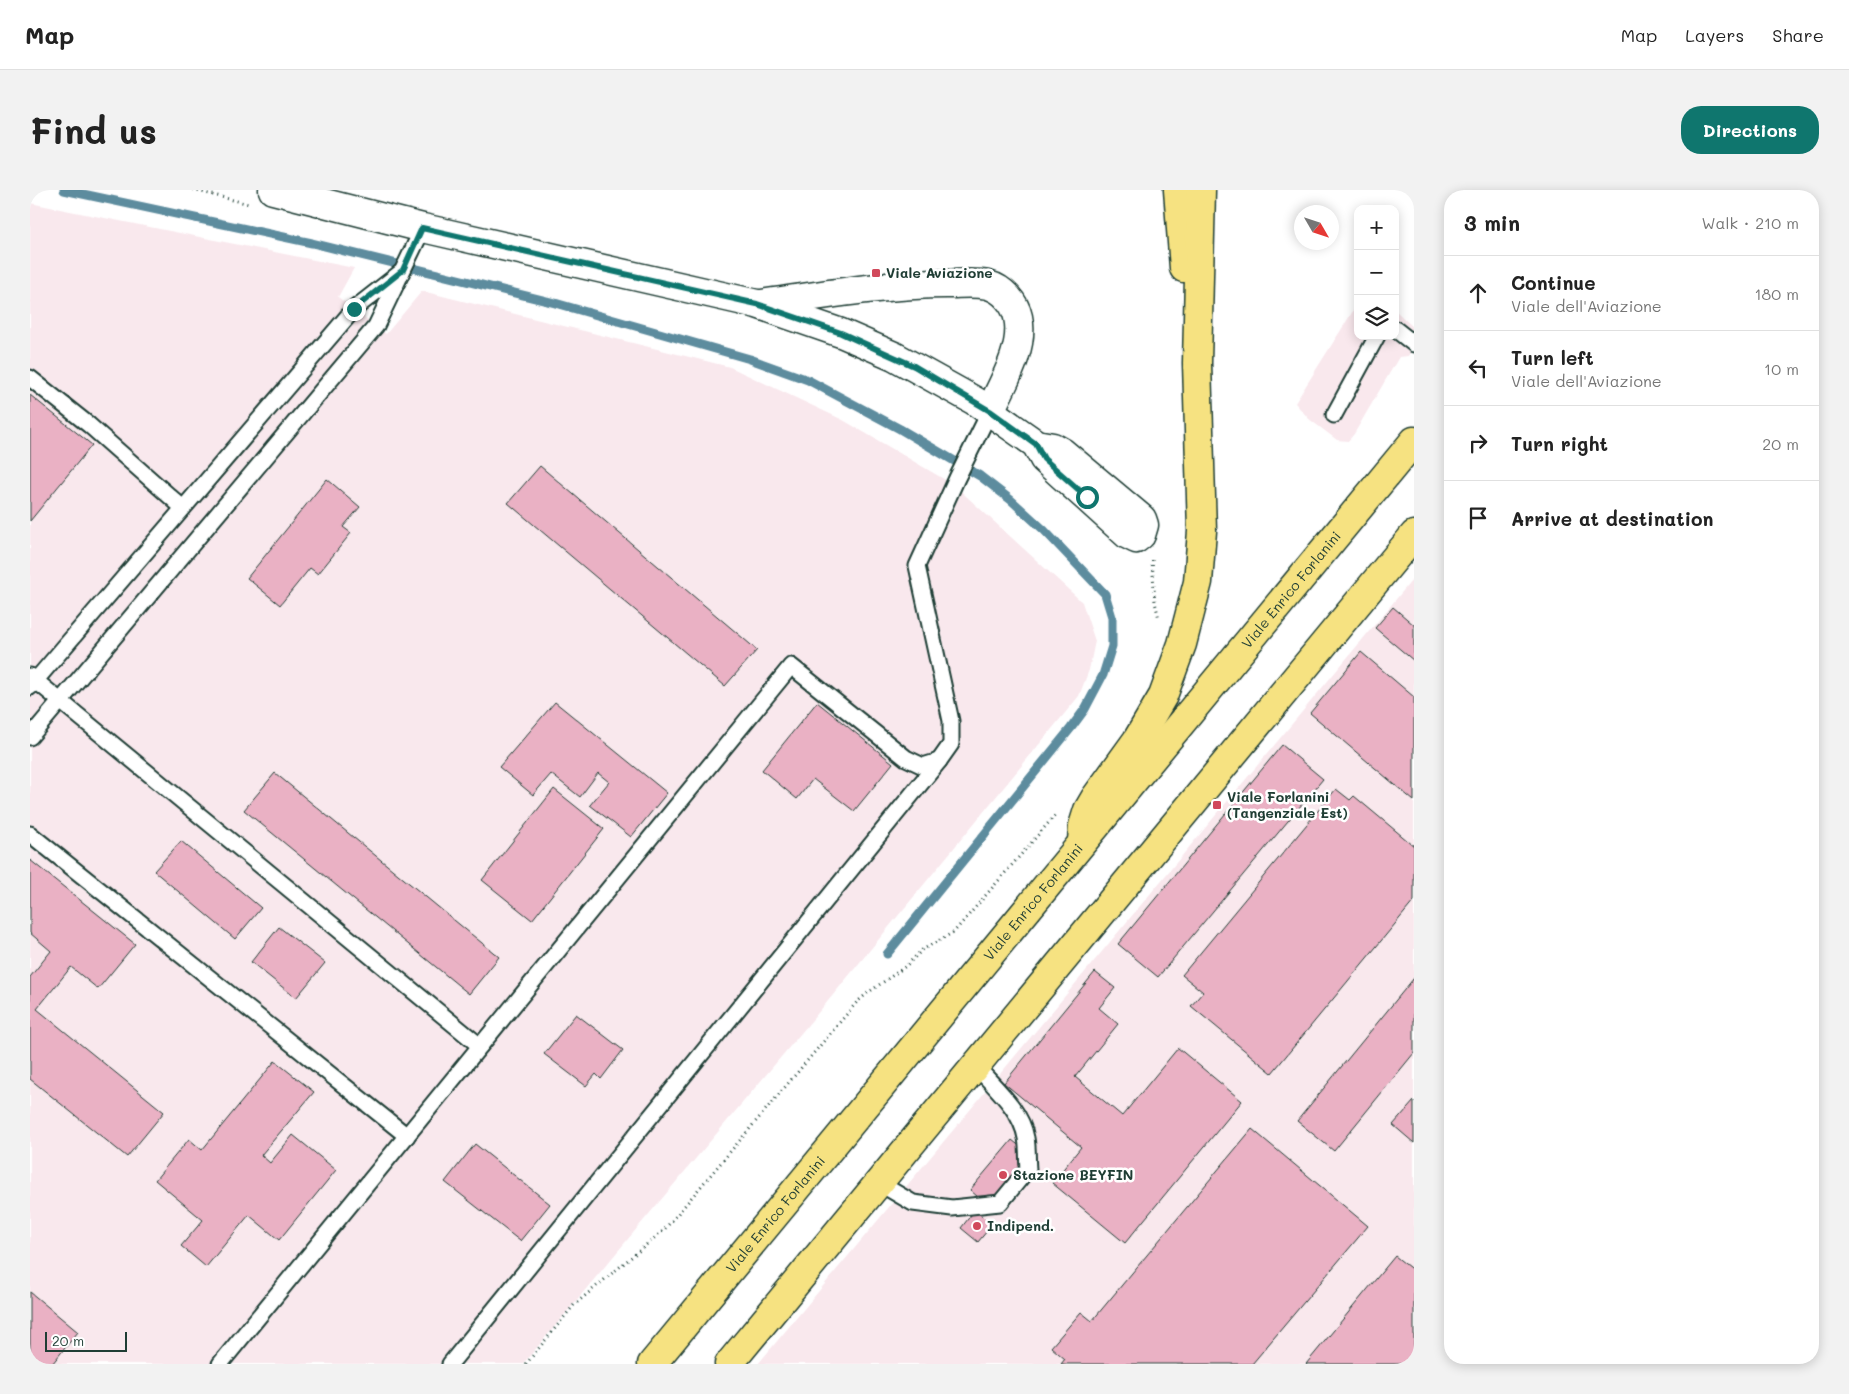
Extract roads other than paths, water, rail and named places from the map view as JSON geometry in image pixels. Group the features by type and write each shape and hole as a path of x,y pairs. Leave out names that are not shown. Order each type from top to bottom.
{"main road":[{"path":"1178,190 1186,284 1197,363"},
{"path":"1082,842 1083,826 1088,810 1137,740 1163,696 1189,620 1198,582 1202,531 1197,363 1201,190"},
{"name":"Viale Enrico Forlanini","path":"652,1364 1414,442"},
{"path":"729,1364 1414,535"}],"street":[{"path":"273,190 418,236 757,304 841,333 877,348 929,374 990,411 1036,444"},
{"path":"757,304 886,287 977,284 993,287 1005,294 1012,304 1018,316 1019,332 1016,351 990,411"},
{"path":"740,1364 778,1304"}],"lane":[{"path":"30,737 376,326 418,236"},
{"path":"403,270 354,309 32,681 60,700 480,1046"},
{"path":"1399,333 1414,344"},
{"path":"1334,415 1375,340"},
{"path":"30,378 89,425 183,508"},
{"path":"450,1364 951,744 951,721 917,566 990,411"},
{"path":"220,1364 791,666 906,758 923,766 939,761"},
{"path":"30,834 407,1136"},
{"path":"879,1183 912,1203 952,1208 1000,1203 1028,1169 1026,1138 1021,1121 1010,1105 976,1066"}],"waterway":[{"path":"64,190 312,243 555,303 750,359 808,380 900,429 980,476 1011,500 1044,530 1105,594 1112,617 1112,646 1103,675 1085,709 1071,728 887,954"}],"place":[{"name":"Viale Aviazione","path":"876,273"},
{"name":"Viale Forlanini (Tangenziale Est)","path":"1217,805"},
{"name":"Stazione BEYFIN","path":"1003,1175"},
{"name":"Indipend.","path":"977,1226"}]}
